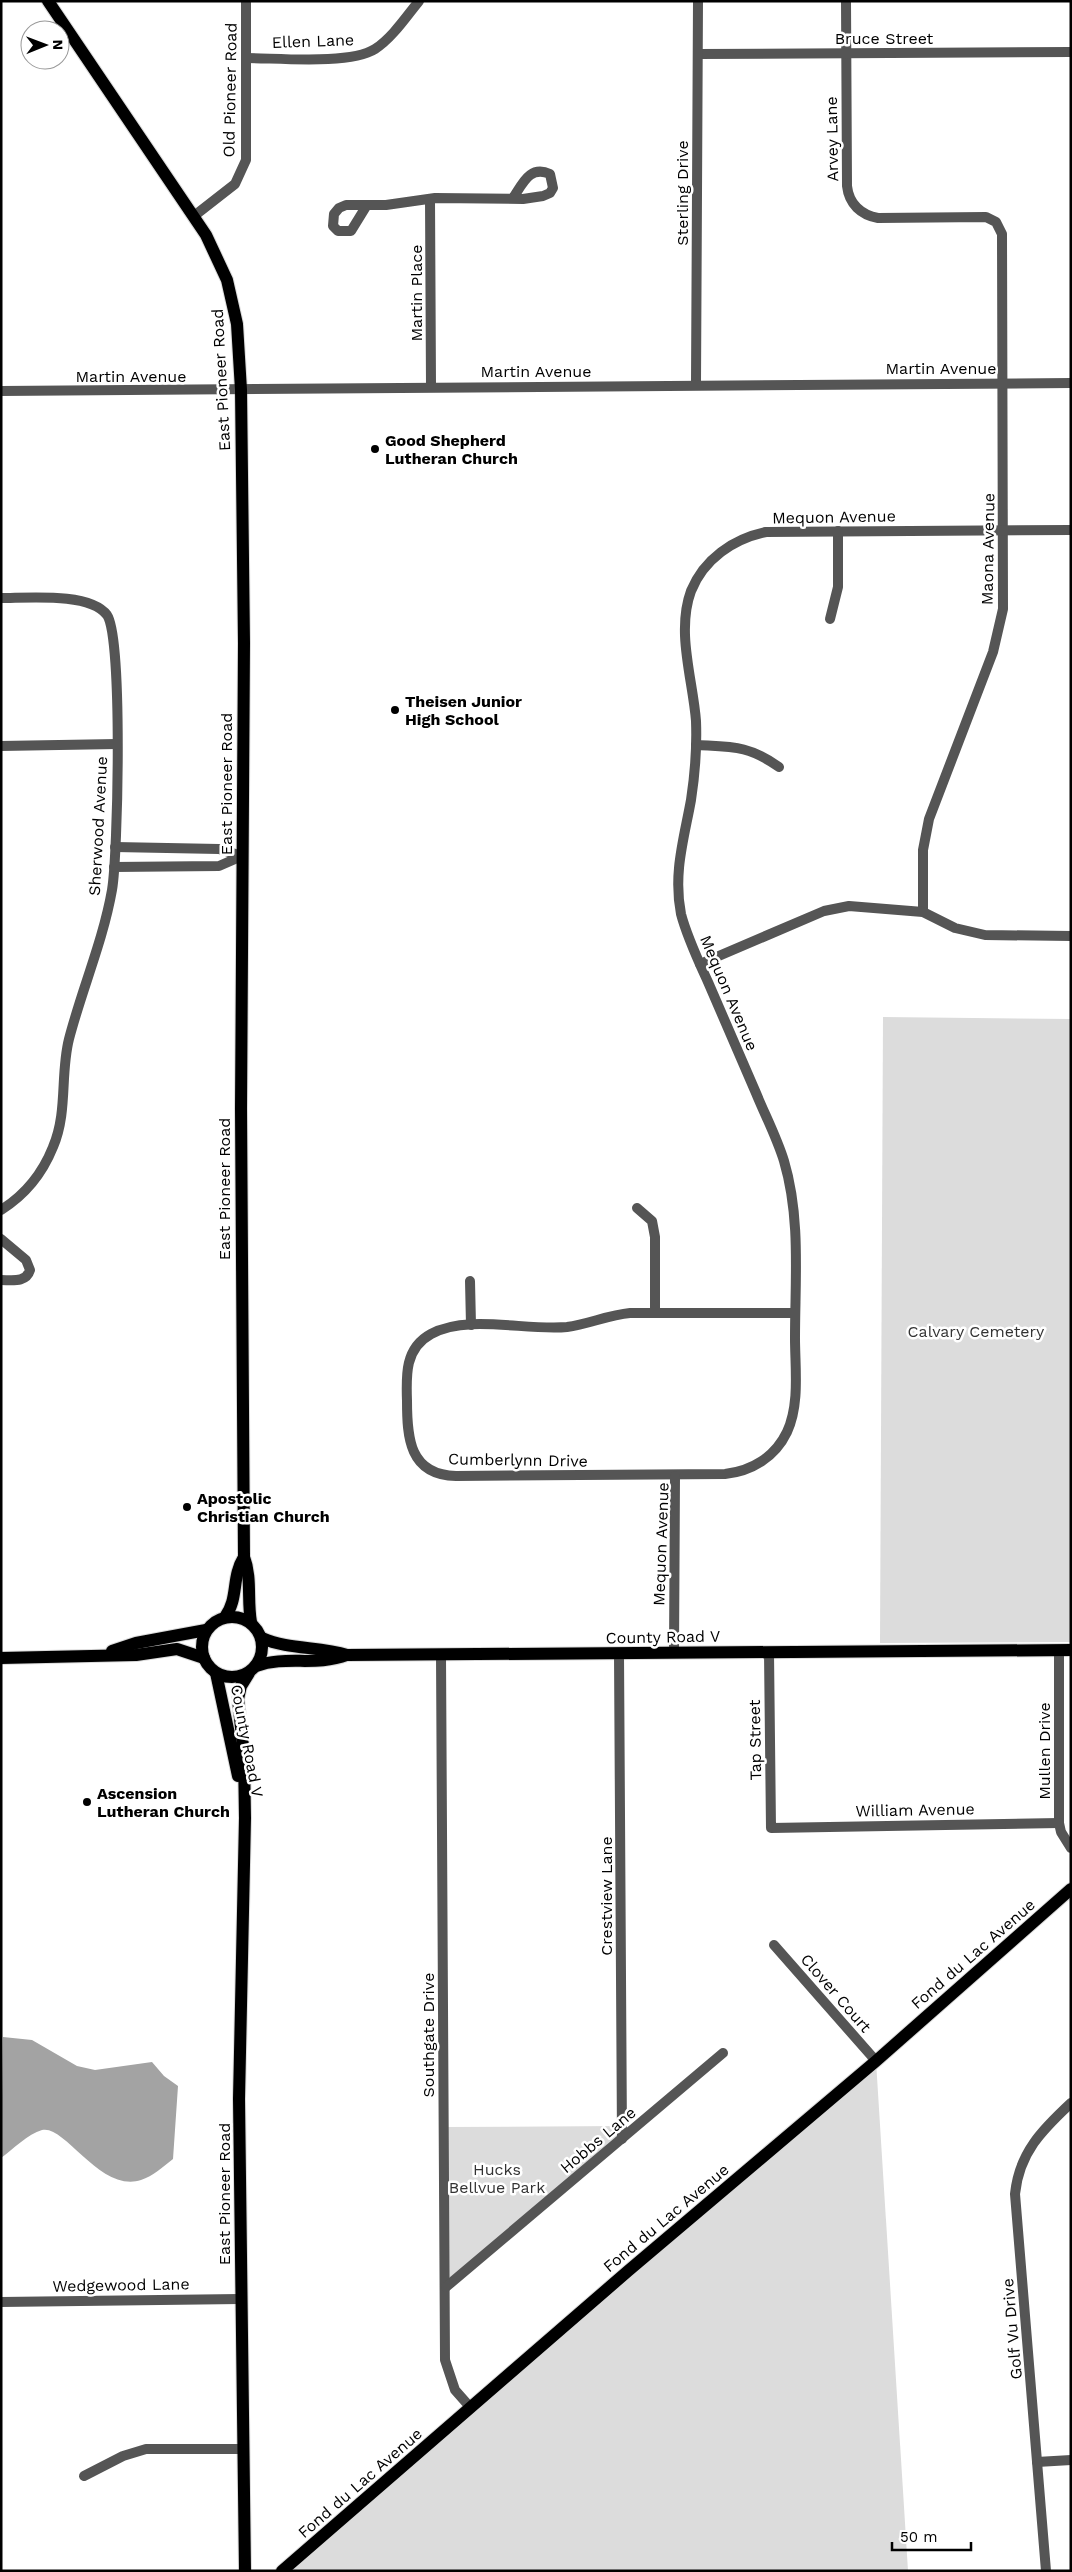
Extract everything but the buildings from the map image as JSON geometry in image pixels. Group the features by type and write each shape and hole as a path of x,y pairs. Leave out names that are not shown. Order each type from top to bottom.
{"main road":[{"name":"East Pioneer Road","path":"48,1 194,216 219,258 227,280 237,324 241,390 244,643 241,1294 244,1557 237,1570 231,1610 225,1617"},
{"path":"244,1557 250,1571 248,1608 251,1622 262,1638 276,1644 328,1649 347,1656"},
{"path":"103,1654 136,1643 206,1630 215,1622 225,1617 251,1622"},
{"path":"206,1630 204,1658 208,1666 216,1673 233,1678 253,1670 261,1658 262,1638"},
{"path":"1,1658 103,1654 136,1655 177,1649 204,1658"},
{"name":"County Road V","path":"245,1818 244,1756 238,1699 240,1686 253,1670 275,1661 330,1662 347,1656 1065,1650"},
{"name":"County Road V","path":"216,1673 235,1758 245,1818"},
{"name":"East Pioneer Road","path":"244,2571 239,2099 245,1818"},
{"name":"Fond du Lac Avenue","path":"282,2571 470,2407 876,2061 1071,1889"}],"street":[{"name":"Old Pioneer Road","path":"194,216 235,184 244,167 246,1"},
{"name":"Ellen Lane","path":"246,58 345,58 362,55 385,40 419,1"},
{"name":"Sterling Drive","path":"696,384 698,1"},
{"name":"Arvey Lane","path":"846,1 847,186 855,206 866,215 878,218 980,217"},
{"name":"Bruce Street","path":"698,54 1071,52"},
{"path":"367,205 430,199 514,198"},
{"name":"Martin Place","path":"430,199 431,386"},
{"name":"Maona Avenue","path":"923,912 923,850 929,819 999,632 1004,595 1002,234 994,220 980,217"},
{"name":"Martin Avenue","path":"1,391 696,384 1071,383"},
{"name":"Mequon Avenue","path":"674,1653 675,1476 740,1471 762,1461 779,1445 790,1424 794,1409 795,1227 788,1175 775,1137 683,921 677,885 679,854 691,797 696,745 694,704 685,623 690,594 699,576 721,552 747,537 769,532 1071,530"},
{"path":"830,619 838,587 838,531"},
{"name":"Sherwood Avenue","path":"1,1210 15,1200 35,1179 56,1142 63,1107 69,1038 106,917 114,867 117,744 116,664 108,617 97,608 74,600 2,598"},
{"path":"1,746 117,744"},
{"path":"696,745 744,748 761,754 778,767"},
{"path":"115,847 219,849 242,856"},
{"path":"114,867 219,866 242,856"},
{"path":"700,964 833,908 849,906 923,912 955,928 985,935 1071,936"},
{"path":"637,1208 652,1221 655,1237 655,1313"},
{"path":"1,1239 26,1260 30,1270 27,1276 21,1280 1,1280"},
{"path":"470,1282 471,1325"},
{"name":"Cumberlynn Drive","path":"675,1476 450,1476 427,1467 415,1454 408,1438 408,1363 414,1349 428,1335 442,1329 471,1325 566,1327 615,1315 655,1313 795,1313"},
{"name":"Mullen Drive","path":"1065,1650 1059,1823 1060,1832 1071,1848"},
{"name":"Tap Street","path":"769,1652 771,1828"},
{"name":"Crestview Lane","path":"619,1654 622,2139"},
{"name":"Southgate Drive","path":"442,1655 445,2360 455,2390 470,2407"},
{"name":"William Avenue","path":"771,1828 1059,1823"},
{"name":"Clover Court","path":"774,1945 876,2061"},
{"name":"Hobbs Lane","path":"446,2287 723,2053"},
{"name":"Golf Vu Drive","path":"1046,2571 1015,2194 1020,2168 1031,2143 1041,2130 1071,2103"},
{"name":"Wedgewood Lane","path":"1,2302 240,2299"},
{"path":"84,2476 126,2455 146,2449 242,2449"},
{"path":"1037,2462 1071,2460"}],"green space":[{"name":"Calvary Cemetery","path":"883,1017 1071,1019 1071,1642 880,1643"},
{"path":"876,2061 908,2571 282,2571"},
{"name":"Hucks Bellvue Park","path":"622,2126 622,2139 446,2287 443,2127"}],"shaded area":[{"path":"3,2037 32,2040 77,2066 95,2070 152,2062 164,2076 178,2086 173,2159 158,2171 141,2180 126,2181 111,2177 61,2137 51,2131 42,2130 26,2138 1,2158"}],"place":[{"name":"Good Shepherd Lutheran Church","path":"375,449"},
{"name":"Theisen Junior High School","path":"395,710"},
{"name":"Apostolic Christian Church","path":"187,1507"},
{"name":"Ascension Lutheran Church","path":"87,1802"}]}
